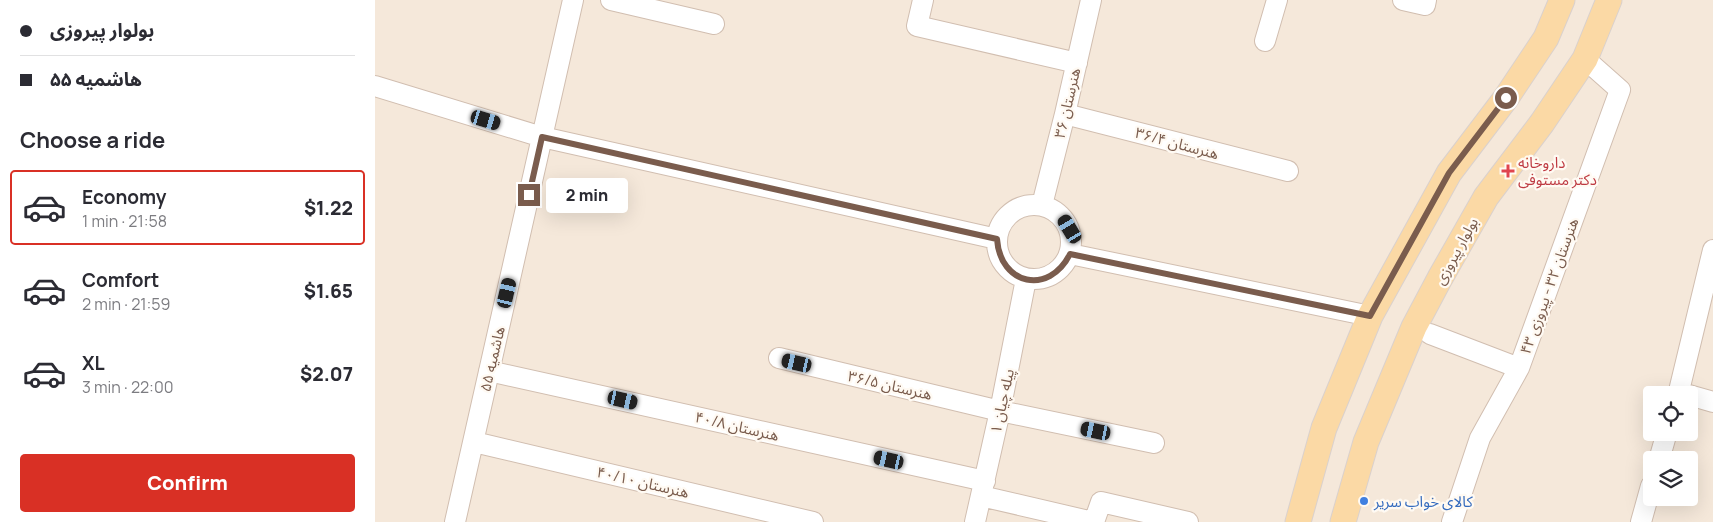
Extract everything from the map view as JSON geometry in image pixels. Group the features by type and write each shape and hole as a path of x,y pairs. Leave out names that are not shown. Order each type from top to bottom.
{"main road":[{"path":"1298,522 1324,428 1370,316 1449,173 1506,98 1546,38 1561,0"},
{"name":"بولوار پیروزی","path":"1343,522 1366,442 1414,327 1486,197 1542,123 1585,59 1609,0"}],"street":[{"name":"هاشمیه ۵۵","path":"455,522 573,0"},
{"path":"611,0 714,24"},
{"path":"923,0 917,26 1077,63"},
{"name":"هنرستان ۳۶","path":"1042,205 1091,0"},
{"path":"1265,42 1277,0"},
{"path":"1403,0 1425,3"},
{"name":"هنرستان ۳۲ - پیروزی ۴۳","path":"1452,522 1480,438 1519,368 1620,90 1585,59"},
{"path":"375,86 542,137 997,239"},
{"name":"هنرستان ۳۶/۴","path":"1065,114 1288,171"},
{"path":"1029,205 1042,205 1054,210 1063,218 1070,229 1072,242 1070,254 1065,264 1047,278 1037,280 1026,279 1015,275 1001,260 997,249 997,239 1000,226 1007,216 1017,208 1029,205"},
{"path":"1686,386 1713,250"},
{"path":"1070,254 1370,316"},
{"name":"پیله چیان ۱","path":"975,522 1000,411 1026,279"},
{"path":"1430,334 1519,368"},
{"name":"هنرستان ۳۶/۵","path":"779,358 1000,411 1154,443"},
{"name":"هنرستان ۴۰/۸","path":"489,371 983,488 1093,522"},
{"path":"1698,398 1713,402"},
{"name":"هنرستان ۴۰/۱۰","path":"474,442 813,522"},
{"path":"1093,522 1101,502 1188,522"},
{"path":"1641,522 1645,506"}],"shaded area":[{"path":"375,0 1713,0 1713,522 375,522"}],"place":[{"name":"داروخانه دکتر مستوفی","path":"1508,171"},
{"name":"کالای خواب سریر","path":"1364,501"}],"route":[{"path":"529,195 542,137 997,239 997,249 1001,260 1015,275 1026,279 1037,280 1047,278 1065,264 1070,254 1370,316 1449,173 1506,98"}]}
